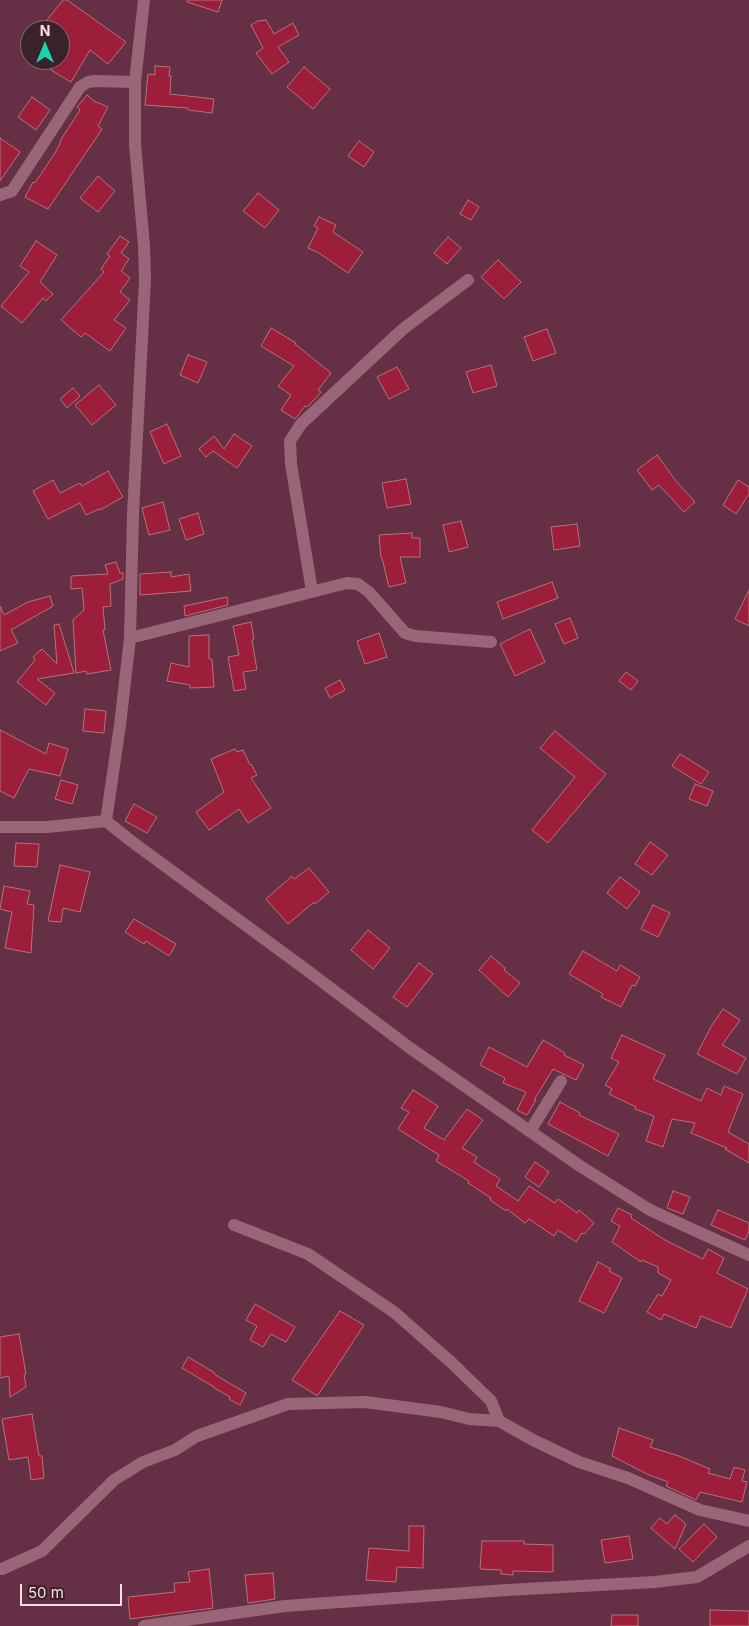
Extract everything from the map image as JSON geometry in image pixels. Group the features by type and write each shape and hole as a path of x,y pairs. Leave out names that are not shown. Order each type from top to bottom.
{"street":[{"path":"106,821 130,638 132,514 144,280 144,246 135,144 136,82 144,0"},
{"path":"0,194 12,191 80,87 88,82 95,81 136,82"},
{"path":"312,591 291,464 290,441 301,424 403,329 468,280"},
{"path":"130,638 348,583 358,584 369,592 405,633 415,636 491,642"},
{"path":"0,827 47,827 106,821 410,1048 580,1166 650,1210 749,1255"},
{"path":"530,1131 561,1081"},
{"path":"234,1225 308,1254 394,1312 491,1401 499,1421"},
{"path":"0,1569 42,1551 114,1480 142,1462 175,1450 197,1436 288,1404 365,1402 441,1412 469,1419 499,1421 533,1440 580,1462 628,1478 700,1510 749,1521"},
{"path":"144,1626 285,1606 507,1590 655,1582 697,1577 749,1546"}],"building":[{"path":"63,0 67,0 126,42 108,64 90,50 71,82 51,70 70,70 70,20 47,20"},
{"path":"187,0 222,0 218,12 187,2"},
{"path":"266,20 274,34 293,23 299,35 278,47 289,62 272,74 256,53 263,48 251,25 258,21"},
{"path":"155,66 170,67 170,94 214,99 212,113 188,110 188,108 145,105 148,74 155,75"},
{"path":"304,67 330,89 313,109 287,87"},
{"path":"87,95 94,101 108,107 98,126 102,129 48,209 25,197 33,182 35,183 55,153 60,141 80,110 77,107"},
{"path":"32,97 50,110 36,130 18,117"},
{"path":"0,138 20,152 0,181"},
{"path":"359,141 374,152 364,167 348,156"},
{"path":"98,176 115,191 98,212 80,198"},
{"path":"258,193 279,210 265,228 243,211"},
{"path":"468,200 479,207 471,220 460,214"},
{"path":"319,217 336,225 333,232 363,252 348,273 319,253 308,248 318,228 314,226"},
{"path":"120,236 129,242 121,253 129,259 121,271 130,278 120,292 130,300 114,320 126,328 110,351 85,333 81,337 61,320 104,272 101,269 110,256 107,254"},
{"path":"448,237 461,248 447,264 434,253"},
{"path":"36,241 57,255 40,282 53,294 46,301 43,298 22,323 1,306 29,272 20,266"},
{"path":"498,260 521,282 504,299 481,277"},
{"path":"271,328 296,343 331,373 318,390 321,392 307,407 305,406 295,419 281,410 291,395 278,386 294,366 261,346"},
{"path":"547,329 556,353 533,361 524,337"},
{"path":"188,355 207,362 198,383 180,375"},
{"path":"491,365 497,386 473,393 466,372"},
{"path":"397,367 409,389 389,399 377,377"},
{"path":"99,385 116,405 92,425 75,405"},
{"path":"73,388 80,396 67,408 60,399"},
{"path":"167,424 181,456 164,464 150,432"},
{"path":"234,434 252,446 237,468 213,451 206,457 199,449 214,436 224,449"},
{"path":"657,455 676,481 695,502 684,512 659,485 652,490 637,470"},
{"path":"108,471 123,497 100,510 86,515 80,503 48,519 33,491 53,480 60,493 80,483 82,486"},
{"path":"406,479 411,504 387,508 382,483"},
{"path":"738,480 749,487 749,494 736,514 723,505"},
{"path":"163,502 170,530 149,535 142,508"},
{"path":"198,513 204,534 186,540 179,519"},
{"path":"461,521 468,547 449,552 443,525"},
{"path":"577,524 580,546 554,550 551,527"},
{"path":"412,533 412,538 420,538 420,557 400,557 406,583 389,587 381,558 379,535"},
{"path":"116,562 120,573 123,573 123,579 110,584 111,606 103,607 105,630 103,630 111,670 87,674 86,671 76,673 73,620 84,610 82,588 71,589 71,576 108,574 105,565"},
{"path":"171,572 171,577 189,574 191,591 140,595 140,574"},
{"path":"552,582 558,598 503,619 497,602"},
{"path":"749,590 749,626 735,619"},
{"path":"50,596 53,606 11,630 18,643 0,651 0,606 4,615 28,602"},
{"path":"227,597 228,605 185,616 184,606"},
{"path":"570,618 578,638 564,644 555,624"},
{"path":"251,622 257,670 243,672 246,689 234,691 228,657 239,655 233,626"},
{"path":"59,624 74,673 37,679 55,693 46,705 17,682 35,660 33,657 42,649 57,664 54,625"},
{"path":"530,629 545,662 515,676 500,644"},
{"path":"379,633 387,657 365,664 357,641"},
{"path":"209,635 209,659 212,659 214,687 190,688 190,685 167,681 171,663 189,667 189,636"},
{"path":"626,672 638,681 631,690 619,681"},
{"path":"340,680 345,690 330,698 325,688"},
{"path":"85,709 106,711 104,733 83,731"},
{"path":"0,730 46,754 49,743 68,749 60,776 29,769 14,798 0,791"},
{"path":"555,731 606,774 548,843 532,830 575,777 540,748"},
{"path":"235,749 237,752 243,750 257,775 251,778 271,808 248,823 239,809 209,830 196,812 224,792 211,759"},
{"path":"680,754 709,772 701,784 672,766"},
{"path":"61,780 78,785 72,804 55,799"},
{"path":"695,784 713,791 707,806 689,799"},
{"path":"134,804 157,817 147,833 125,821"},
{"path":"650,842 668,855 652,875 635,864"},
{"path":"16,843 39,844 37,867 14,866"},
{"path":"60,865 90,872 80,912 63,908 61,922 48,921"},
{"path":"309,868 329,892 288,924 266,899 292,876 294,879"},
{"path":"620,877 640,892 627,909 607,893"},
{"path":"4,886 30,891 27,904 34,905 31,953 5,948 12,912 0,909"},
{"path":"653,905 670,913 658,937 641,929"},
{"path":"134,919 176,944 169,956 146,941 144,944 125,932"},
{"path":"368,930 390,948 373,969 351,950"},
{"path":"583,951 617,971 620,965 640,977 635,986 632,985 621,1007 601,997 603,994 569,974"},
{"path":"491,956 520,983 508,997 479,970"},
{"path":"419,963 433,974 407,1007 393,997"},
{"path":"723,1009 740,1020 722,1045 746,1058 737,1074 697,1054 712,1025"},
{"path":"622,1035 665,1055 653,1079 701,1101 707,1088 721,1095 724,1086 743,1094 728,1132 749,1144 749,1163 725,1149 727,1148 691,1133 695,1123 672,1119 663,1147 646,1141 654,1116 635,1109 636,1107 609,1094 612,1089 605,1085 619,1062 611,1058"},
{"path":"543,1040 565,1053 564,1055 584,1065 576,1080 553,1069 527,1115 517,1110 526,1092 503,1083 505,1078 480,1065 489,1047 527,1067"},
{"path":"413,1090 438,1106 424,1128 444,1140 467,1109 483,1120 462,1148 477,1157 474,1162 500,1179 496,1186 518,1201 529,1186 555,1203 558,1199 577,1213 579,1210 594,1223 584,1234 582,1233 576,1242 558,1230 554,1236 529,1219 525,1223 507,1209 506,1211 490,1200 491,1198 468,1183 469,1181 436,1161 439,1155 398,1129 409,1112 401,1108"},
{"path":"560,1102 580,1113 579,1115 619,1134 608,1156 548,1124"},
{"path":"535,1162 549,1172 539,1187 525,1177"},
{"path":"673,1191 690,1197 683,1214 667,1208"},
{"path":"618,1208 632,1215 631,1218 665,1240 703,1259 708,1249 724,1258 717,1273 748,1289 731,1328 701,1316 696,1328 664,1314 661,1320 647,1312 658,1294 662,1296 671,1280 658,1273 658,1267 642,1260 641,1262 612,1242 620,1226 611,1221"},
{"path":"718,1210 749,1223 749,1231 745,1240 711,1225"},
{"path":"598,1262 622,1278 604,1313 579,1301"},
{"path":"255,1304 295,1327 286,1342 271,1334 263,1347 250,1340 257,1326 246,1320"},
{"path":"340,1311 364,1325 318,1395 316,1395 292,1380"},
{"path":"19,1334 26,1374 24,1374 26,1387 10,1397 9,1376 0,1378 0,1337"},
{"path":"188,1357 246,1393 240,1405 182,1368"},
{"path":"32,1414 39,1456 42,1456 44,1478 31,1480 28,1457 9,1460 2,1419"},
{"path":"619,1428 653,1440 650,1447 679,1456 710,1469 708,1473 730,1479 734,1467 745,1470 742,1481 747,1482 742,1502 700,1492 696,1500 666,1486 668,1482 647,1474 612,1456"},
{"path":"675,1515 686,1524 675,1549 651,1528 660,1518 667,1524"},
{"path":"704,1524 717,1537 693,1562 679,1549"},
{"path":"409,1526 424,1526 423,1568 397,1567 396,1582 366,1580 369,1548 409,1551"},
{"path":"629,1536 633,1559 605,1563 601,1540"},
{"path":"482,1541 524,1541 524,1544 553,1545 553,1572 513,1571 513,1575 501,1574 501,1570 480,1569"},
{"path":"209,1569 213,1608 130,1619 128,1597 175,1592 174,1583 190,1582 188,1572"},
{"path":"273,1573 275,1599 248,1603 245,1575"},
{"path":"710,1610 749,1611 749,1626 710,1626"},
{"path":"612,1615 638,1615 638,1626 611,1626"}]}
